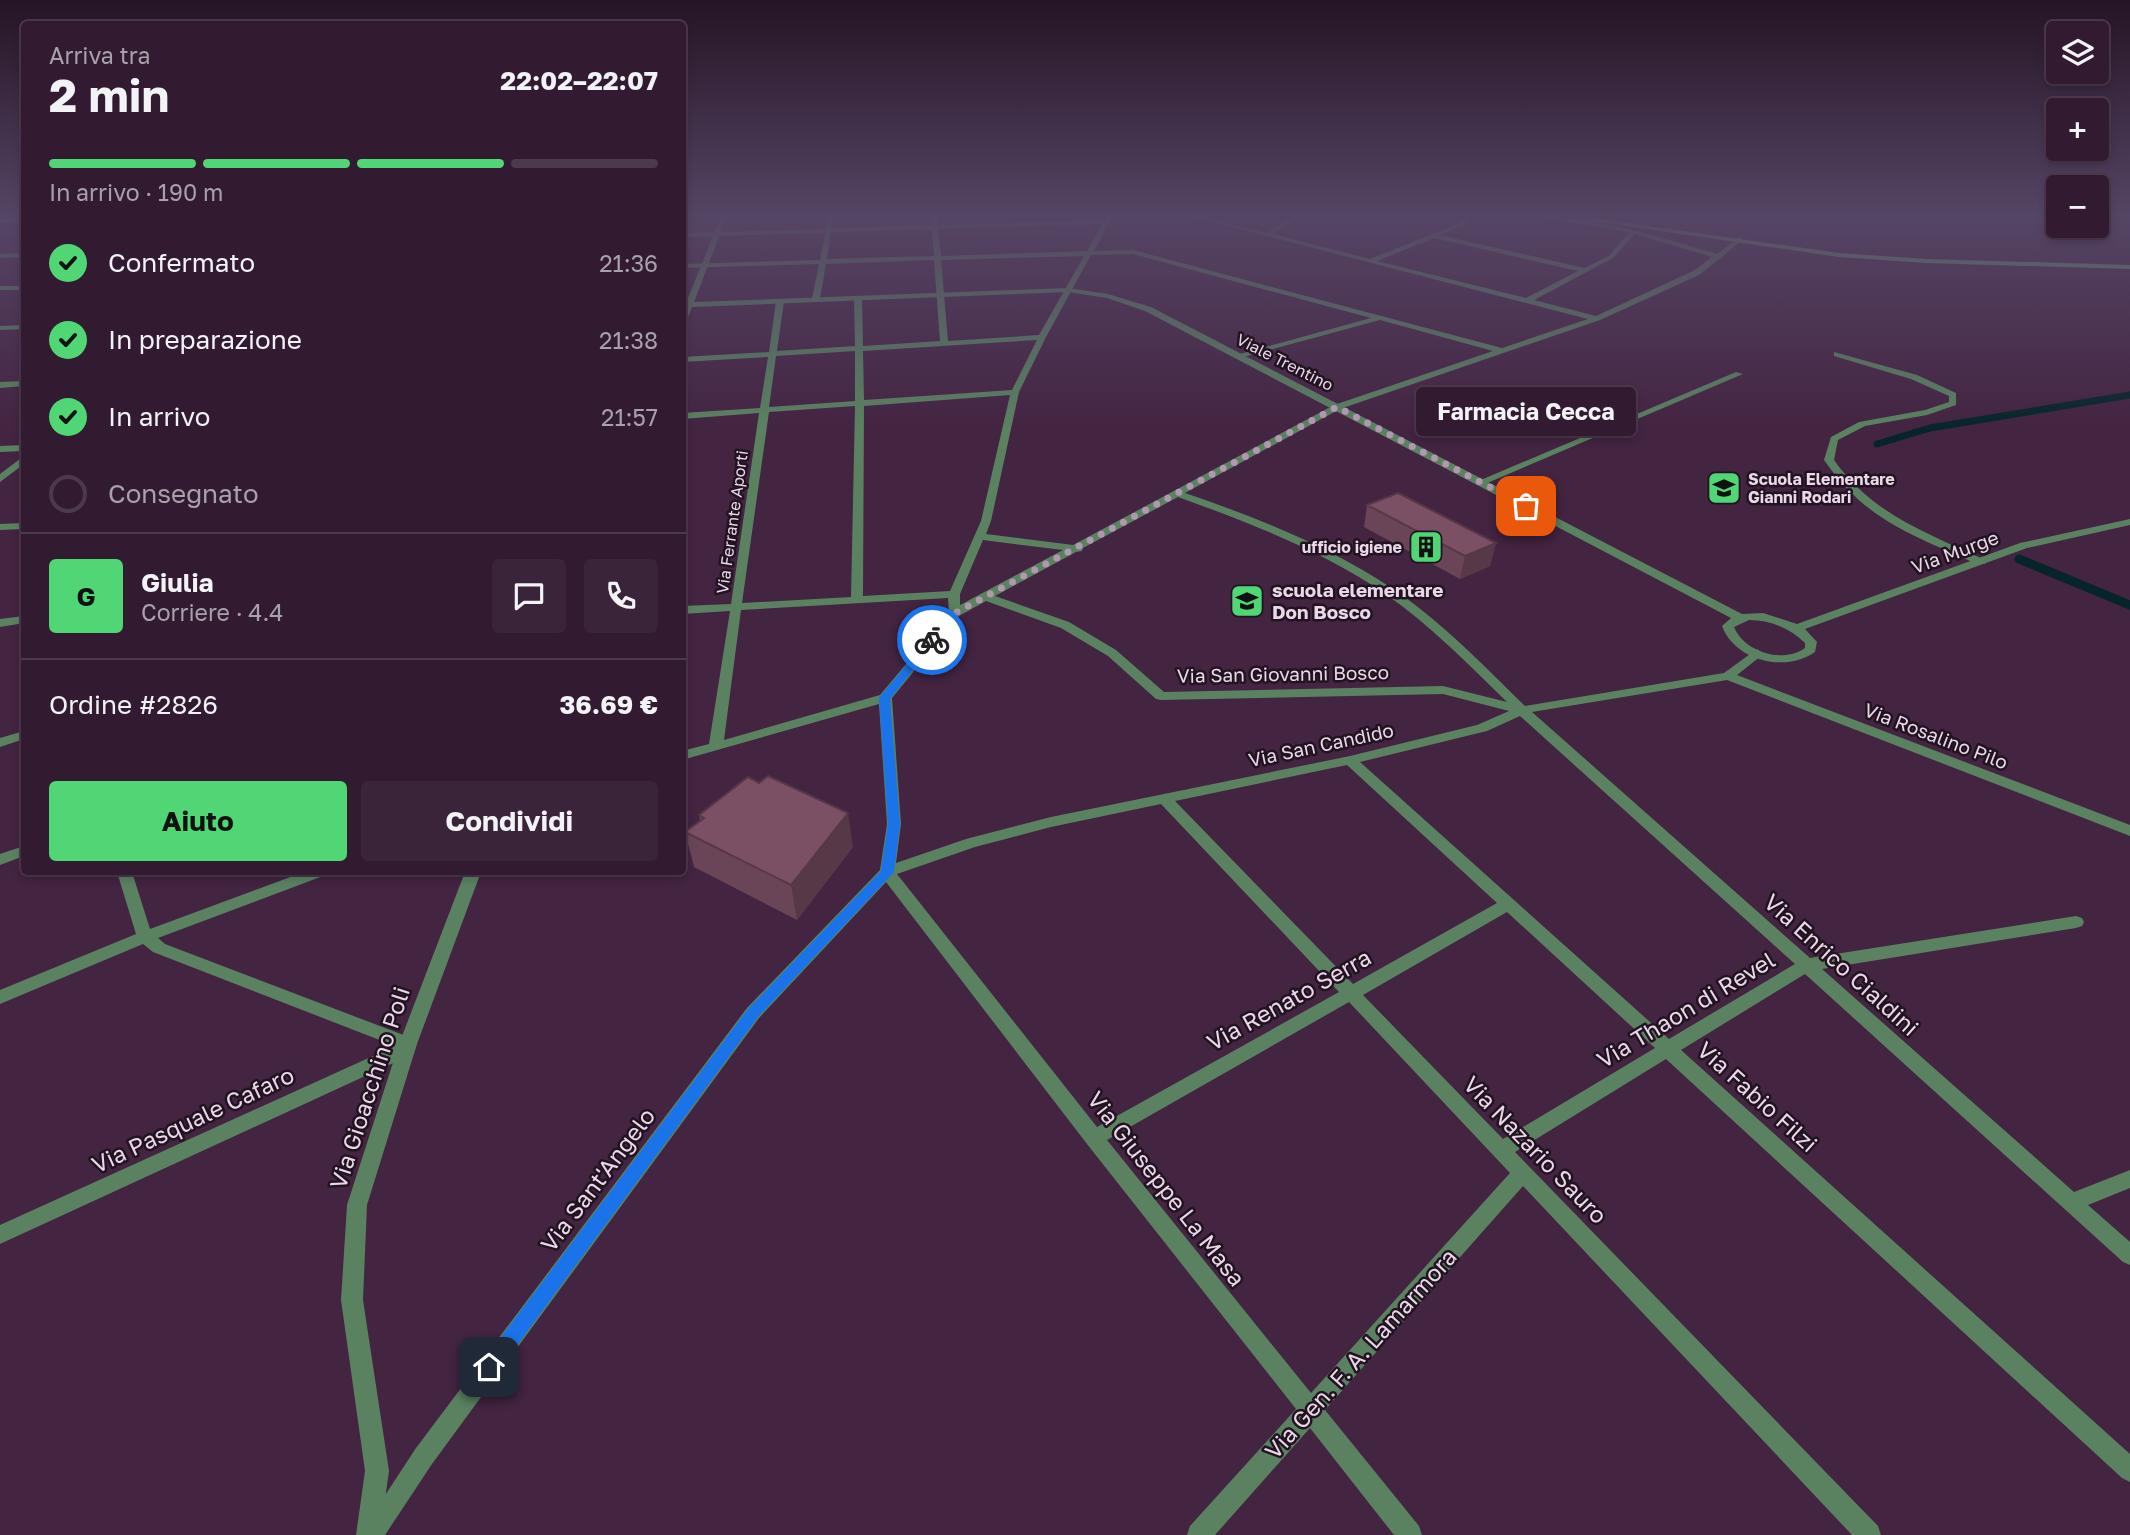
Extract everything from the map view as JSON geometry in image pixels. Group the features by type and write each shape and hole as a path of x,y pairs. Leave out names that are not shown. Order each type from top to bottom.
{"street":[{"path":"0,288 21,288"},
{"path":"687,304 695,288"},
{"path":"816,299 818,288"},
{"path":"939,288 944,344"},
{"path":"1267,288 1504,351"},
{"path":"1475,288 1597,318"},
{"path":"1527,301 1553,288"},
{"path":"686,755 885,698 955,613 1337,407 1597,318 1669,288"},
{"path":"955,613 954,594 981,537 1015,392 1041,337 1068,290"},
{"name":"Viale Trentino","path":"687,304 1068,290 1128,301 1741,618"},
{"path":"857,600 860,403 858,298"},
{"name":"Via Ferrante Aporti","path":"716,746 780,301"},
{"path":"1240,357 1381,318"},
{"path":"0,328 21,327"},
{"path":"686,360 1041,337"},
{"path":"1837,354 1914,377 1953,395 1953,403 1944,406 1862,424 1834,439 1829,460 1854,495 1881,514 1984,561"},
{"path":"1481,482 1739,374"},
{"path":"0,385 21,384"},
{"path":"686,416 1015,392"},
{"path":"0,449 21,448"},
{"path":"0,479 21,462"},
{"name":"Via Enrico Cialdini","path":"1176,493 1283,533 1326,553 1390,592 1450,639 1522,710 2130,1255"},
{"name":"Via Murge","path":"1797,628 2024,545 2130,522"},
{"path":"0,527 21,526"},
{"path":"981,537 1078,549"},
{"path":"686,610 954,594"},
{"name":"Via San Giovanni Bosco","path":"986,597 1065,625 1112,653 1161,696 1443,690 1522,710"},
{"path":"1741,618 1775,619 1797,628 1811,642 1811,649 1807,654 1786,659 1744,648 1729,633 1728,626 1741,618"},
{"path":"0,623 21,620"},
{"name":"Via San Candido","path":"887,872 971,844 1051,822 1350,760 1482,728 1522,710 1728,676 1757,653"},
{"name":"Via Rosalino Pilo","path":"1728,676 2130,831"},
{"path":"885,698 894,824 887,872"},
{"path":"0,743 21,736"},
{"name":"Via Fabio Filzi","path":"1350,760 2130,1470"},
{"name":"Via Nazario Sauro","path":"1164,799 1869,1535"},
{"path":"0,860 21,852"},
{"name":"Via Giuseppe La Masa","path":"887,872 1094,1138 1410,1535"},
{"name":"Via Sant'Angelo","path":"370,1535 424,1456 753,1013 887,872"},
{"path":"125,875 145,937 159,948 408,1046"},
{"path":"0,996 145,937 310,875"},
{"name":"Via Gioacchino Poli","path":"370,1535 377,1471 352,1300 357,1205 408,1046 472,875"},
{"name":"Via Renato Serra","path":"1094,1138 1509,904"},
{"name":"Via Thaon di Revel","path":"1501,1150 1807,965 2076,922"},
{"name":"Via Pasquale Cafaro","path":"0,1235 408,1046"},
{"name":"Via Gen. F. A. Lamarmora","path":"1199,1535 1522,1172"},
{"path":"2072,1202 2130,1179"}],"building":[{"path":"1398,493 1496,543 1465,556 1367,505"},
{"path":"768,776 848,813 791,885 686,832 704,818 699,815 748,777 759,783"}],"waterway":[{"path":"1877,444 1930,428 2130,395"},
{"path":"2019,559 2130,605"}],"way so far":[{"path":"932,640 955,613 1337,407 1526,506"}],"place":[{"name":"Scuola Elementare Gianni Rodari","path":"1724,488"},
{"name":"Farmacia Cecca","path":"1526,506"},
{"name":"ufficio igiene","path":"1426,547"},
{"name":"scuola elementare Don Bosco","path":"1247,601"}],"route":[{"path":"489,1367 753,1013 887,872 894,824 885,698 932,640"}]}
